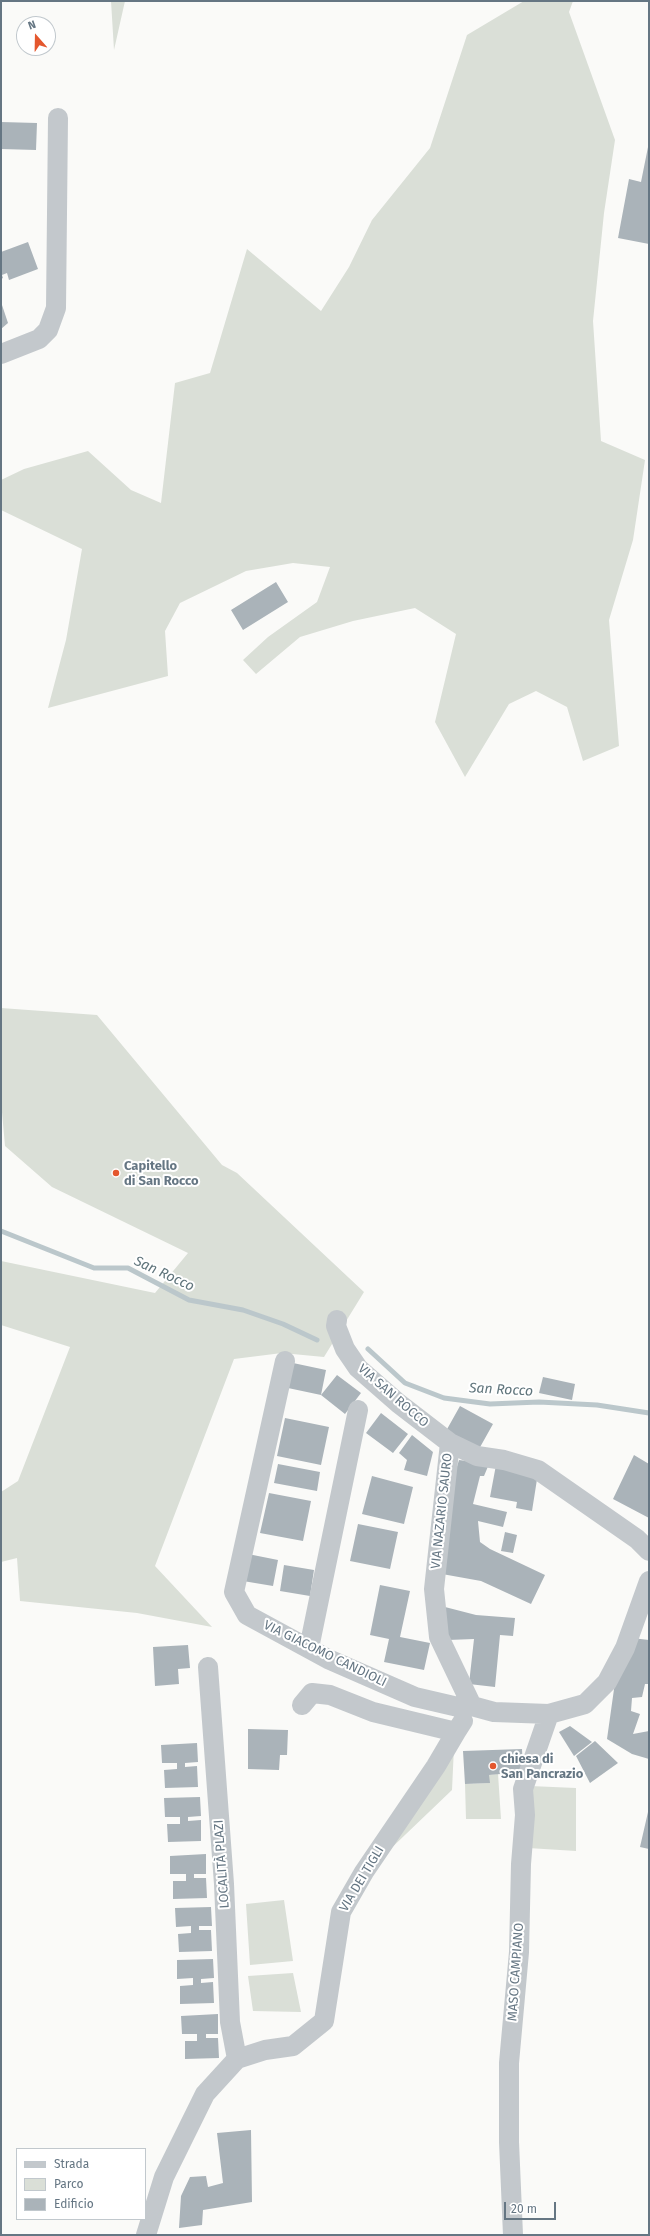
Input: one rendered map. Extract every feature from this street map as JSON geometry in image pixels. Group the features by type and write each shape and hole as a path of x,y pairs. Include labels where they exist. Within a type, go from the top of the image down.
{"street":[{"path":"1,354 39,339 48,330 56,308 58,118"},
{"name":"VIA SAN ROCCO","path":"337,1320 336,1326 345,1349 358,1368 450,1443"},
{"name":"VIA GIACOMO CANDIOLI","path":"284,1361 234,1592 247,1615 367,1677 415,1697 458,1707 472,1706"},
{"path":"309,1648 358,1410"},
{"name":"VIA NAZARIO SAURO","path":"472,1706 439,1637 434,1589 450,1443 477,1456 504,1460 538,1470 637,1539 649,1551"},
{"path":"302,1705 312,1693 330,1695 373,1712 456,1732 472,1706 494,1712 549,1714 585,1704 607,1682 625,1648 649,1581"},
{"name":"LOCALITÀ PLAZI","path":"208,1667 224,1884 230,2022 237,2059"},
{"name":"MASO CAMPIANO","path":"514,2235 509,2142 509,2062 519,1952 521,1864 525,1815 523,1790 549,1714"},
{"name":"VIA DEI TIGLI","path":"237,2059 265,2050 293,2046 324,2021 340,1912 364,1872 436,1766 456,1732"},
{"path":"146,2235 164,2177 205,2094 237,2059"}],"green space":[{"path":"111,1 125,1 114,50"},
{"path":"524,1 573,1 569,12 615,140 604,213 593,321 601,441 645,460 633,540 609,620 619,746 583,761 567,707 536,691 509,704 465,777 435,722 456,634 415,608 353,621 300,637 256,674 243,660 268,637 317,602 330,567 293,563 246,571 180,603 165,631 168,676 48,708 66,640 82,549 1,510 1,480 24,469 88,451 131,490 161,503 175,383 210,373 247,249 321,311 349,267 372,220 430,148 467,35"},
{"path":"1,1008 97,1015 222,1165 237,1173 364,1292 324,1357 282,1353 234,1359 155,1566 212,1627 137,1613 20,1601 17,1558 1,1562 1,1492 18,1481 70,1347 1,1325 1,1261 155,1293 188,1253 52,1187 5,1146 1,1101"},
{"path":"454,1747 452,1790 382,1857"},
{"path":"498,1774 501,1819 466,1819 465,1784 489,1783 489,1775"},
{"path":"530,1786 576,1788 576,1851 528,1848"},
{"path":"284,1900 293,1961 250,1965 246,1904"},
{"path":"293,1973 301,2012 253,2011 248,1976"}],"building":[{"path":"1,122 37,123 36,150 1,149"},
{"path":"649,142 649,244 618,238 629,179 641,182"},
{"path":"28,242 38,269 9,280 7,273 2,275 3,278 1,279 1,252"},
{"path":"1,302 8,323 1,329"},
{"path":"276,582 288,602 243,630 231,610"},
{"path":"293,1363 326,1370 321,1395 288,1388"},
{"path":"337,1375 361,1393 345,1414 321,1395"},
{"path":"543,1377 575,1384 572,1400 539,1393"},
{"path":"460,1406 493,1424 479,1449 446,1431"},
{"path":"381,1413 408,1434 393,1453 366,1433"},
{"path":"285,1418 329,1427 321,1465 277,1456"},
{"path":"412,1435 433,1452 427,1476 404,1470 407,1460 399,1453"},
{"path":"634,1455 649,1464 649,1518 613,1499"},
{"path":"459,1460 489,1464 484,1476 480,1476 473,1504 507,1512 503,1527 478,1521 480,1542 490,1549 545,1575 531,1604 481,1581 442,1574 444,1509"},
{"path":"278,1464 320,1472 317,1491 274,1483"},
{"path":"496,1465 538,1473 532,1511 516,1508 517,1502 490,1497"},
{"path":"372,1476 413,1487 404,1524 362,1514"},
{"path":"269,1493 311,1501 303,1541 260,1533"},
{"path":"358,1524 398,1532 390,1569 350,1561"},
{"path":"505,1532 517,1535 513,1553 501,1551"},
{"path":"248,1554 278,1560 273,1586 243,1581"},
{"path":"284,1565 314,1570 310,1596 280,1591"},
{"path":"380,1585 410,1591 400,1637 430,1643 424,1670 384,1662 389,1639 370,1635"},
{"path":"445,1607 476,1615 515,1618 513,1636 500,1635 495,1687 469,1684 474,1639 448,1640"},
{"path":"632,1638 649,1640 649,1684 645,1684 642,1697 632,1698 631,1711 640,1714 633,1734 649,1731 649,1759 632,1754 607,1739 616,1675"},
{"path":"188,1645 190,1668 178,1669 179,1684 155,1686 153,1647"},
{"path":"570,1726 592,1742 574,1756 559,1732"},
{"path":"248,1729 288,1730 287,1755 280,1755 279,1770 248,1769"},
{"path":"595,1741 618,1763 590,1783 576,1756"},
{"path":"197,1743 198,1762 185,1763 185,1767 197,1766 198,1787 165,1788 164,1770 177,1769 177,1763 162,1763 161,1745"},
{"name":"chiesa di San Pancrazio","path":"522,1749 523,1772 489,1775 490,1783 465,1784 463,1751"},
{"path":"200,1797 201,1816 188,1817 188,1821 201,1820 201,1841 168,1842 167,1824 180,1824 180,1817 165,1817 164,1798"},
{"path":"649,1812 649,1849 640,1847"},
{"path":"206,1854 206,1874 194,1874 194,1878 206,1878 207,1898 173,1899 173,1881 186,1881 186,1874 170,1874 170,1856"},
{"path":"211,1907 212,1926 199,1926 199,1930 211,1930 212,1951 179,1952 178,1934 191,1933 191,1926 176,1927 175,1908"},
{"path":"213,1959 214,1978 201,1979 201,1983 213,1982 214,2003 180,2004 180,1986 193,1985 193,1978 177,1979 177,1960"},
{"path":"218,2014 218,2034 206,2034 206,2038 218,2038 219,2058 185,2059 185,2041 197,2041 197,2034 182,2034 181,2016"},
{"path":"251,2130 252,2202 203,2210 202,2225 179,2228 181,2196 190,2177 206,2176 208,2187 223,2183 217,2133"}],"waterway":[{"name":"San Rocco","path":"1,1231 94,1268 128,1268 189,1300 243,1310 283,1324 317,1340"},
{"name":"San Rocco","path":"368,1349 405,1383 444,1398 490,1404 539,1402 597,1405 649,1413"}],"place":[{"name":"Capitello di San Rocco","path":"116,1173"},
{"name":"chiesa di San Pancrazio","path":"493,1766"}]}
